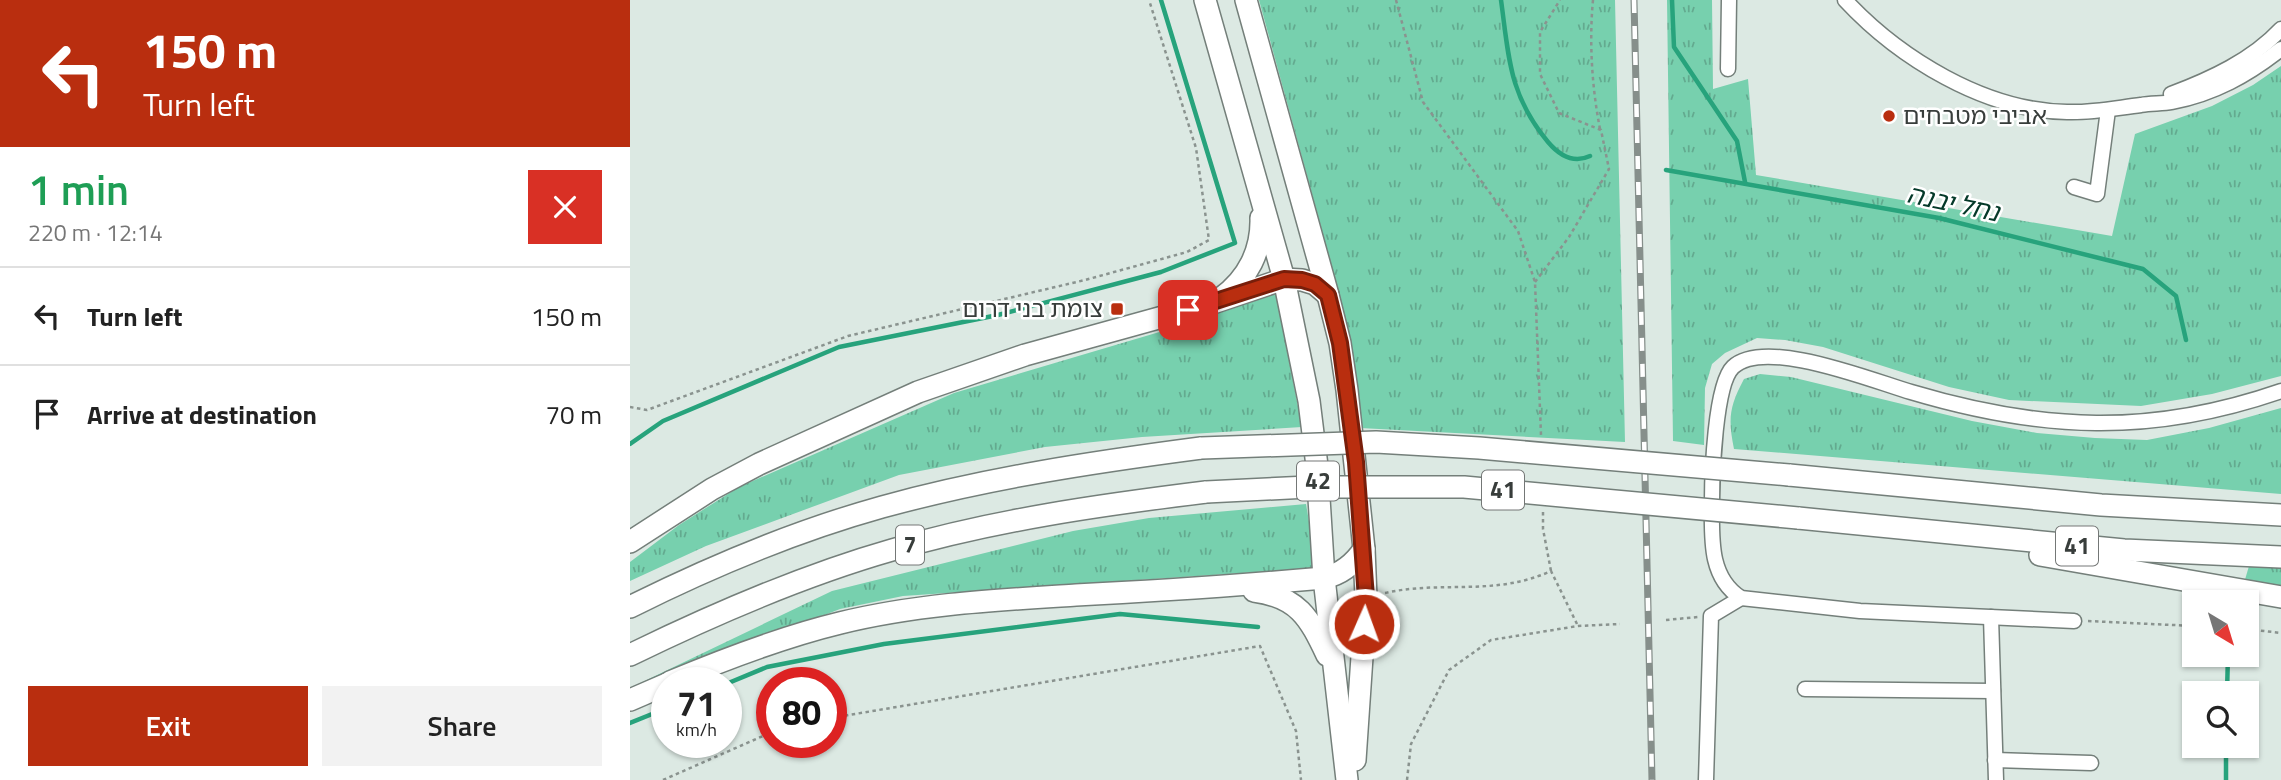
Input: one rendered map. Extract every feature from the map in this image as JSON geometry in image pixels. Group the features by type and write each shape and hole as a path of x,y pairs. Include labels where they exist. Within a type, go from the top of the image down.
{"highway":[{"name":"42","path":"1205,0 1284,279 1308,401 1317,466 1324,578 1347,780"},
{"name":"42","path":"1246,0 1328,295 1340,343 1347,390 1364,549 1366,598 1353,780"},
{"path":"1213,303 1234,288 1252,264 1258,249 1261,234 1258,188"},
{"path":"630,542 712,489 759,464 918,392 1025,355 1213,303 1284,279 1315,284 1328,295"},
{"name":"41","path":"1201,448 1305,443 1388,443 1490,449 2101,505 2281,514"},
{"name":"7","path":"630,607 709,570 779,542 880,508 1059,468 1201,448"},
{"name":"41","path":"1206,492 1308,487 1464,487 2146,552 2281,557"},
{"name":"7","path":"630,655 760,597 892,550 1066,511 1206,492"},
{"path":"1873,525 2281,597"},
{"path":"709,667 800,634 904,610 987,601 1224,587 1324,578 1345,569 1356,561 1364,549"},
{"path":"1224,587 1259,592 1294,603 1315,629 1336,677"},
{"path":"630,700 651,691"}],"street":[{"path":"1728,69 1729,0"},
{"path":"1845,0 1878,32 1918,62 1976,90 2046,110 2108,110 2176,101 2210,92 2260,65 2281,49"},
{"path":"2144,104 2227,70 2281,29"},
{"path":"2074,187 2097,194 2108,110"},
{"path":"2074,621 1860,611 1741,598 1732,592 1717,568 1713,555 1712,492 1719,402 1725,379 1733,367 1747,359 1776,356 1792,358 1947,403 2020,418 2063,423 2154,422 2197,415 2281,391"},
{"path":"1706,780 1710,616 1741,598"},
{"path":"1991,617 1996,780"},
{"path":"1805,689 1993,691"},
{"path":"1995,760 2091,763"}],"path":[{"path":"630,407 647,410 848,336 1085,280 1187,252 1209,240 1196,148 1149,0"},
{"path":"1396,0 1423,102 1518,231 1535,282 1541,435"},
{"path":"1560,0 1540,32 1540,74 1559,113 1601,130"},
{"path":"1535,282 1569,237 1609,169 1595,102 1591,18 1593,0"},
{"path":"1542,502 1543,529 1551,571 1578,626"},
{"path":"1366,598 1408,588 1478,588 1513,584 1551,571"},
{"path":"1666,620 1710,616"},
{"path":"2074,621 2182,626"},
{"path":"1407,780 1411,744 1448,670 1492,640 1578,626 1620,624"},
{"path":"2259,630 2281,633"},
{"path":"847,715 1260,646 1296,731 1301,780"},
{"path":"663,780 756,739"}],"green space":[{"path":"1259,0 1615,0 1625,442 1360,428 1339,293"},
{"path":"1667,0 1712,0 1713,89 1748,79 1756,175 2112,236 2135,134 2212,106 2253,85 2281,66 2281,376 2212,394 2141,406 2009,400 1949,387 1823,347 1757,338 1725,353 1712,364 1705,388 1704,445 1673,441"},
{"path":"1276,294 1302,427 1142,437 1045,447 899,475 706,546 630,581 630,562 679,525 739,487 954,393 1183,325"},
{"path":"1760,374 1791,377 1972,421 2037,433 2095,438 2147,440 2209,428 2281,408 2281,494 1734,449 1731,421 1735,398 1744,379"},
{"path":"1306,504 1317,568 903,596 840,609 691,667 674,667 832,591 1073,531 1149,518"},
{"path":"2249,566 2281,567 2281,591 2244,583"},
{"path":"651,678 651,683 630,691 630,688"}],"waterway":[{"path":"630,444 663,421 839,347 998,315 1161,272 1235,243 1161,0"},
{"name":"נחל יבנה","path":"1501,0 1509,58 1525,108 1535,125 1557,151 1572,159 1590,156"},
{"path":"1672,0 1674,47 1737,141 1745,182"},
{"name":"נחל יבנה","path":"1666,170 1939,218 2143,269 2176,296 2186,340"},
{"path":"742,677 767,667 884,644 1120,614 1258,627"},
{"name":"נחל יבנה","path":"2227,681 2228,667"},
{"path":"630,723 651,714"},
{"name":"נחל יבנה","path":"2226,758 2226,780"}],"railway":[{"path":"1634,0 1652,780"}],"place":[{"name":"אביבי מטבחים","path":"1889,116"},
{"name":"צומת בני דרום","path":"1117,309"}],"route":[{"path":"1188,310 1284,279 1315,284 1328,295 1340,343 1356,462 1364,549 1364,624"}]}
